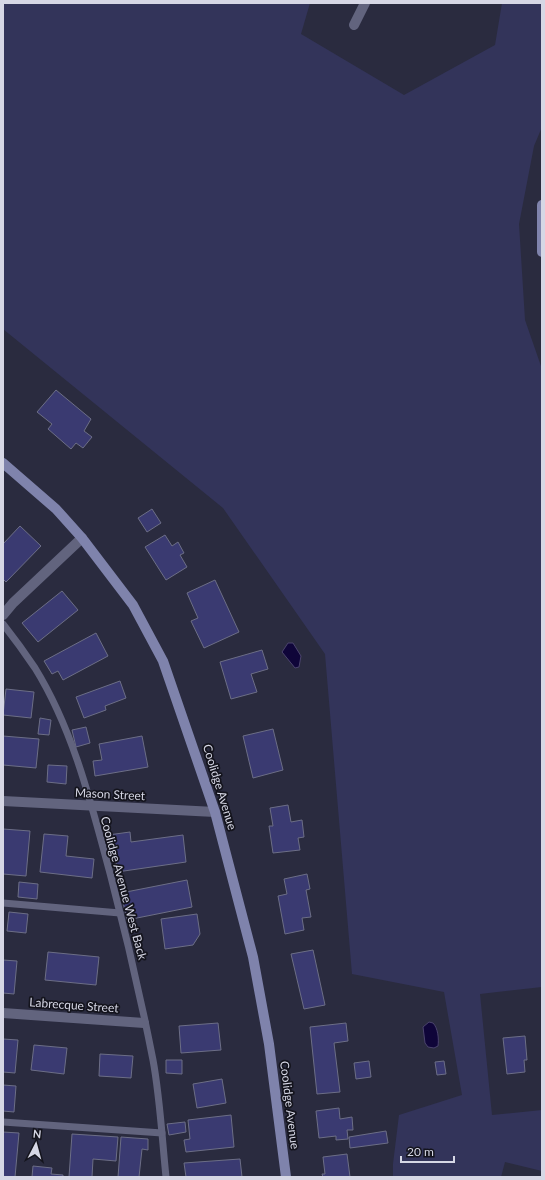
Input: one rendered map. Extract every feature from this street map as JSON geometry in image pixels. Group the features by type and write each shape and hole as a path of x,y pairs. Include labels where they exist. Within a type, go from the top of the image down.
{"street":[{"path":"354,25 365,3"},
{"path":"542,205 542,252"},
{"name":"Coolidge Avenue","path":"3,463 56,509 82,538 134,605 163,661 215,812 253,957 269,1044 286,1177"},
{"path":"3,615 13,603 82,538"},
{"name":"Mason Street","path":"3,801 92,807 215,812"},
{"name":"Labrecque Street","path":"3,1013 144,1023"}],"lane":[{"name":"Coolidge Avenue West Back","path":"3,624 35,668 53,703 68,739 92,807 128,940 144,1023 153,1060 166,1177"},
{"path":"3,902 120,913"},
{"path":"3,1122 162,1133"}],"shaded area":[{"path":"3,3 310,3 301,34 404,95 495,45 502,3 542,3 542,127 534,146 519,224 525,320 542,369 542,987 480,994 492,1115 542,1110 542,1171 505,1162 501,1177 393,1177 393,1164 399,1115 462,1095 444,992 352,974 325,654 223,508 3,329"},
{"path":"288,643 293,643 301,656 299,667 295,668 282,652"},
{"path":"429,1022 435,1025 438,1034 438,1046 434,1048 428,1047 425,1043 423,1027"}],"building":[{"path":"56,390 91,419 84,431 92,437 83,448 76,443 71,449 48,429 52,424 37,412"},
{"path":"152,509 161,523 147,532 138,518"},
{"path":"20,526 41,546 6,582 3,579 3,544"},
{"path":"165,535 172,546 178,542 184,553 180,555 187,567 166,580 145,547"},
{"path":"215,580 239,632 204,648 191,621 198,618 187,593"},
{"path":"62,591 78,610 38,642 22,623"},
{"path":"96,633 108,656 63,680 58,671 52,674 44,661"},
{"path":"262,650 268,669 251,674 257,692 231,699 220,662"},
{"path":"120,681 126,698 105,706 106,710 84,718 76,697"},
{"path":"6,689 34,692 31,718 3,715"},
{"path":"40,718 51,720 49,735 38,734"},
{"path":"86,727 90,743 76,747 72,730"},
{"path":"273,729 283,770 253,778 243,736"},
{"path":"3,736 39,739 36,768 3,765"},
{"path":"142,736 148,767 95,776 93,761 102,760 99,744"},
{"path":"48,765 67,766 66,784 47,782"},
{"path":"288,805 291,822 302,820 304,837 298,838 300,850 273,853 269,826 273,826 270,808"},
{"path":"3,829 30,831 26,876 3,874"},
{"path":"130,832 131,842 183,835 186,862 117,872 115,851 111,851 108,835"},
{"path":"44,834 68,836 66,856 94,859 92,878 40,872"},
{"path":"307,874 310,889 306,890 311,917 302,918 304,930 285,934 278,896 287,894 284,879"},
{"path":"187,880 192,907 127,920 121,893"},
{"path":"19,882 38,884 37,899 18,897"},
{"path":"9,912 28,914 26,933 7,931"},
{"path":"197,914 200,934 193,945 165,949 161,919"},
{"path":"313,950 325,1005 304,1009 291,954"},
{"path":"48,952 99,957 96,985 45,980"},
{"path":"3,960 17,961 14,994 3,993"},
{"path":"218,1023 221,1050 181,1053 179,1026"},
{"path":"346,1023 348,1041 334,1043 340,1092 317,1094 310,1027"},
{"path":"525,1036 527,1060 524,1060 525,1072 507,1074 503,1038"},
{"path":"3,1039 18,1040 15,1073 3,1072"},
{"path":"34,1045 67,1048 64,1074 31,1070"},
{"path":"100,1054 133,1056 131,1078 99,1076"},
{"path":"166,1060 182,1060 182,1074 166,1073"},
{"path":"369,1061 371,1077 356,1079 354,1063"},
{"path":"444,1061 446,1074 437,1075 435,1062"},
{"path":"222,1079 226,1103 197,1108 193,1084"},
{"path":"3,1085 16,1086 14,1112 3,1111"},
{"path":"339,1108 340,1119 352,1117 353,1130 347,1130 348,1139 336,1140 336,1136 319,1138 316,1111"},
{"path":"231,1115 234,1147 186,1152 184,1140 190,1139 188,1120"},
{"path":"185,1122 186,1132 169,1135 167,1124"},
{"path":"386,1131 388,1143 350,1148 349,1137"},
{"path":"3,1132 19,1133 15,1177 3,1177"},
{"path":"72,1134 118,1137 116,1161 93,1159 92,1177 69,1177"},
{"path":"121,1137 148,1139 148,1150 142,1149 139,1177 118,1177"},
{"path":"347,1154 350,1177 323,1177 322,1174 325,1174 323,1157"},
{"path":"240,1159 242,1177 186,1177 184,1163"},
{"path":"33,1166 52,1168 51,1174 63,1175 63,1177 32,1177"}]}
